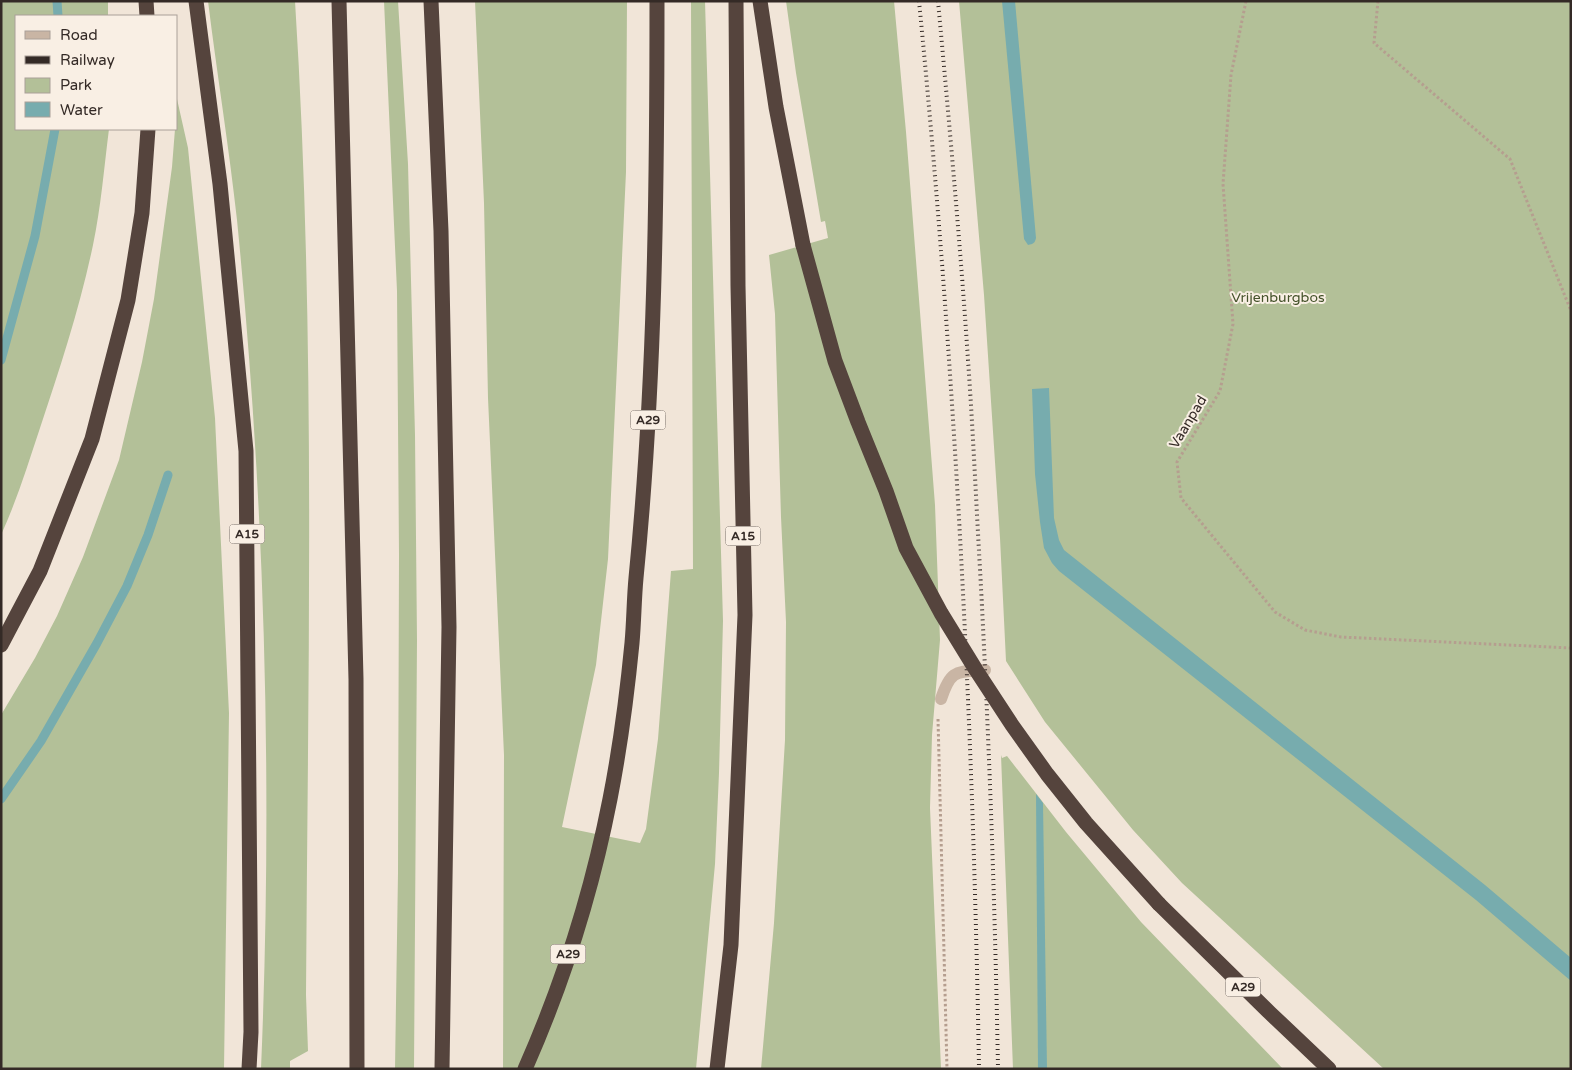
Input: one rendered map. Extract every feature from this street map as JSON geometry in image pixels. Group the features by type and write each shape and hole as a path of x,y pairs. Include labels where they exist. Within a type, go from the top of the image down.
{"highway":[{"path":"146,1 147,15"},
{"name":"A15","path":"196,1 220,184 246,451 251,1032 249,1069"},
{"path":"339,1 356,679 357,1069"},
{"path":"431,1 441,231 449,627 442,1069"},
{"name":"A29","path":"525,1069 564,966 588,890 602,835 617,754 632,644 644,481 655,278 658,1"},
{"name":"A15","path":"717,1069 731,946 745,615 736,1"},
{"name":"A29","path":"760,1 776,107 803,245 835,360 906,548 976,670 1047,774 1086,823 1159,904 1329,1069"},
{"path":"1,646 40,571 92,439 128,300 142,213 148,130"}],"lane":[{"path":"941,699 947,682 954,674 985,670"}],"path":[{"name":"Vaanpad","path":"1246,1 1231,75 1223,184 1233,324 1220,391 1177,462 1181,498 1275,612 1305,630 1341,637 1571,648"},
{"path":"1378,1 1374,43 1510,159 1571,310"},
{"path":"941,699 938,733 947,1069"}],"green space":[{"path":"1,1 108,1 108,15 15,15 15,130 109,130 93,245 76,314 31,455 1,535"},
{"path":"208,1 295,1 302,125 308,374 309,622 306,995 308,1051 290,1061 290,1069 261,1069 265,963 266,750 260,538 247,326 237,220"},
{"path":"384,1 398,1 408,164 415,435 417,640 414,1069 395,1069 399,555 397,291"},
{"path":"475,1 627,1 626,172 608,559 596,665 562,827 640,843 646,829 658,739 671,571 693,569 691,1 705,1 723,621 715,864 696,1069 503,1069 504,755 488,398 484,203"},
{"path":"786,1 894,1 935,505 940,640 932,735 930,808 941,1069 761,1069 774,923 785,740 786,622 775,314 769,255 828,238 825,221 821,222"},
{"name":"Vrijenburgbos","path":"959,1 1571,1 1571,1069 1384,1069 1182,883 1133,830 1045,722 1006,661 984,295"},
{"path":"178,103 188,148 215,418 229,713 224,1069 1,1069 1,715 35,658 57,616 83,557 119,460 142,362 154,299 172,167 175,130 178,130"},
{"path":"1001,755 1002,758 1007,756 1066,832 1141,922 1283,1069 1013,1069"}],"water":[{"path":"1002,1 1015,1 1036,238 1034,243 1028,245 1024,239"},
{"path":"1049,388 1054,518 1059,540 1064,550 1485,885 1571,958 1571,981 1476,900 1059,571 1044,548 1035,474 1032,389"},
{"path":"1036,794 1043,803 1047,1069 1038,1069"}],"waterway":[{"path":"57,1 58,15"},
{"path":"1,360 35,236 55,130"},
{"path":"1,799 41,741 127,586 148,535 168,475"}],"railway":[{"path":"919,1 942,267 960,534 972,801 979,1069"},
{"path":"938,1 973,439 989,757 998,1069"}]}
